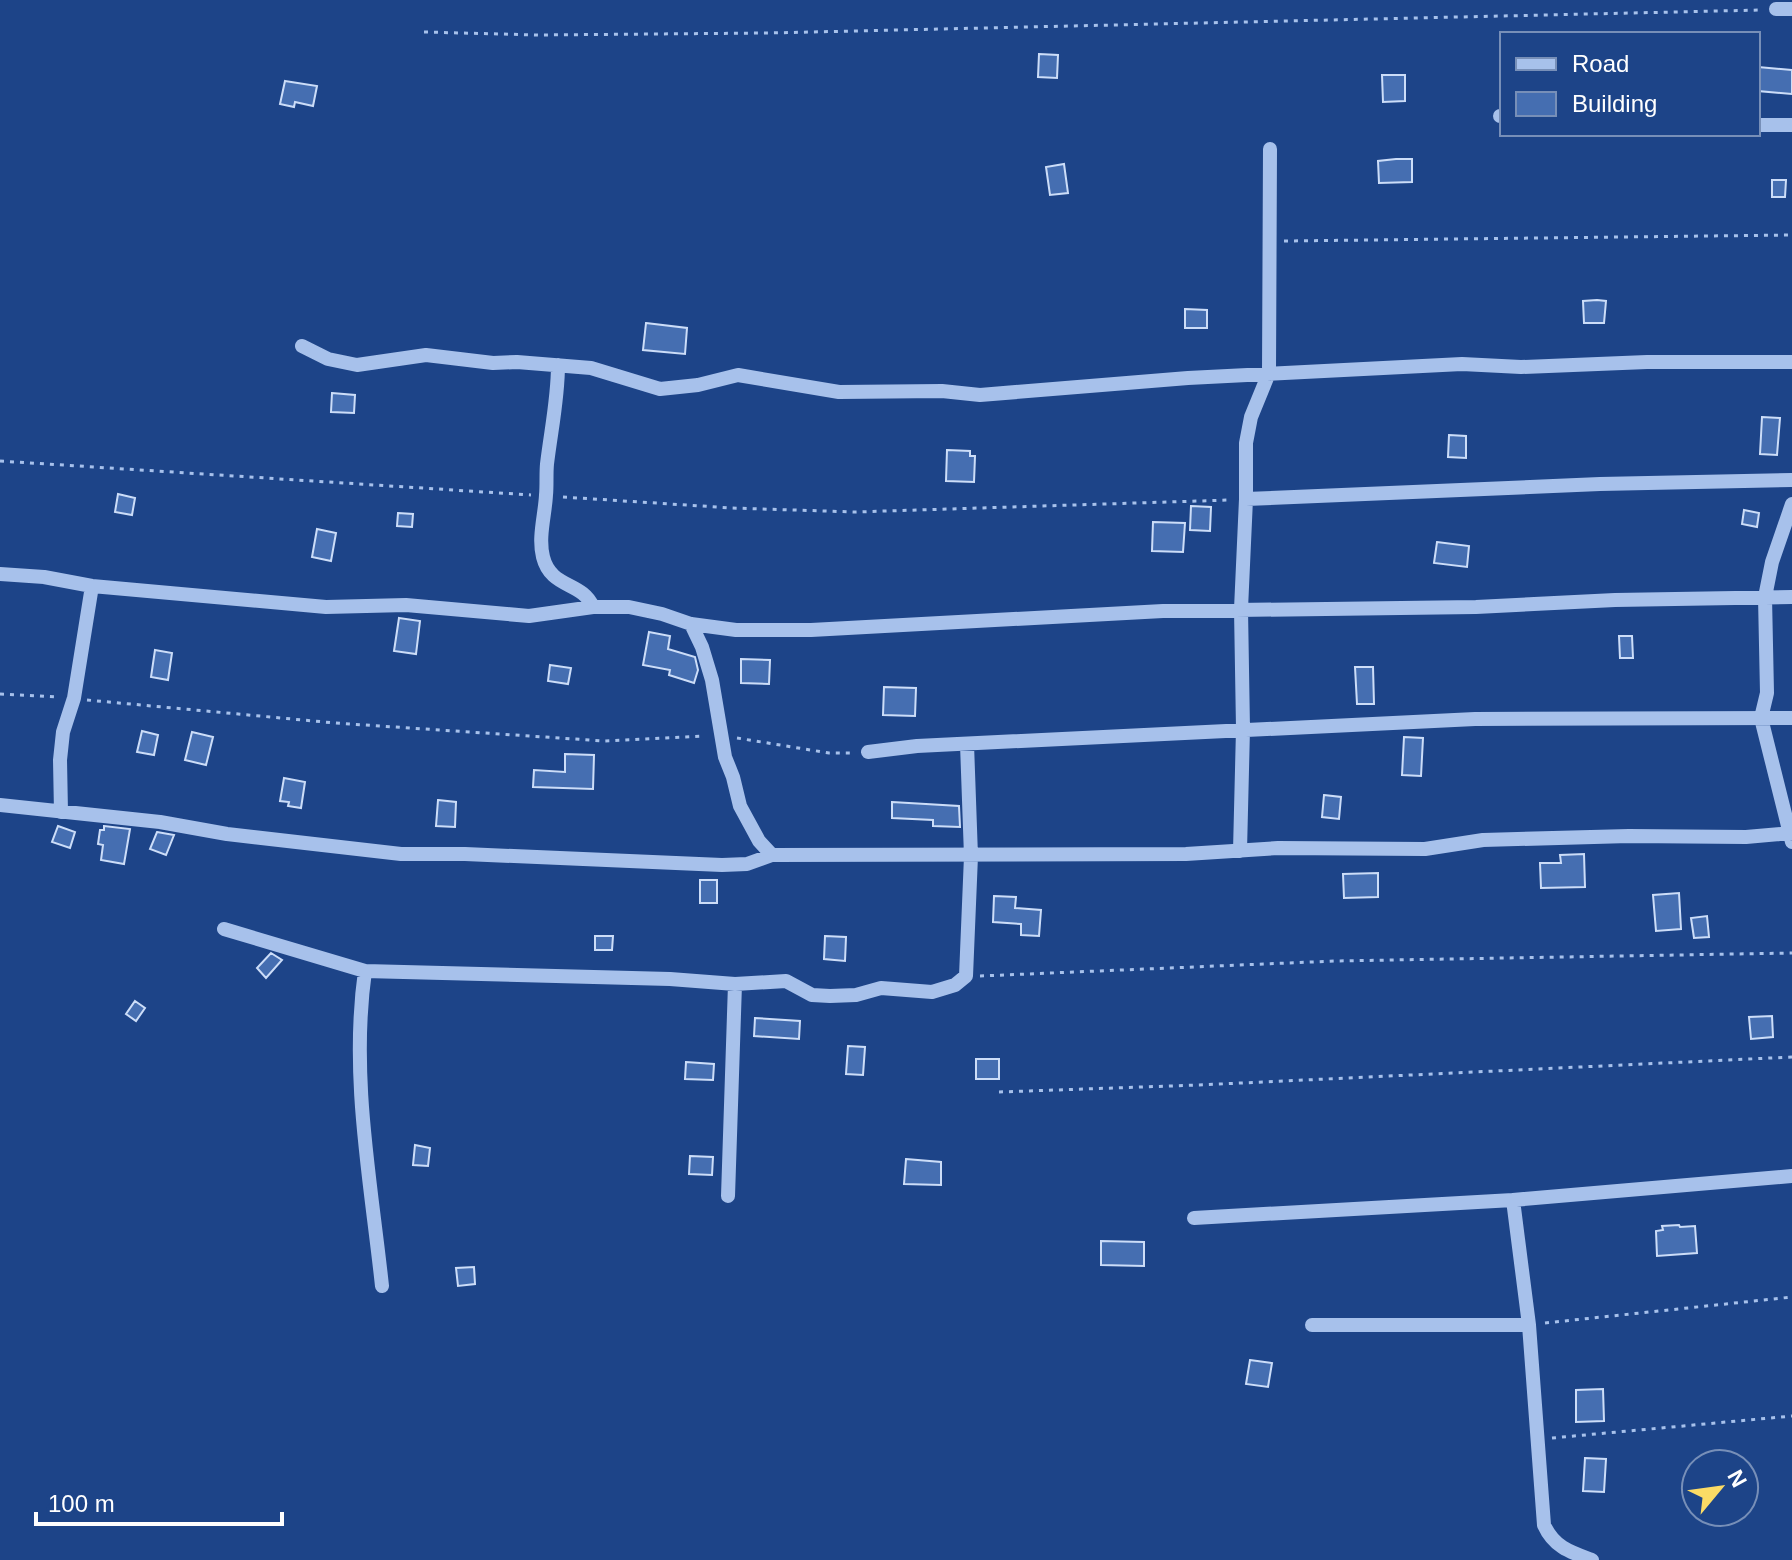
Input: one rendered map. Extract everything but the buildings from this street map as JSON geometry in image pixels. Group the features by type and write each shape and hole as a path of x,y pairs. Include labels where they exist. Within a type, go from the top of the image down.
{"street":[{"path":"1776,9 1792,9"},
{"path":"1760,125 1792,125"},
{"path":"1240,851 1243,729 1241,609 1246,443 1251,417 1269,373 1270,149"},
{"path":"302,346 328,359 357,365 426,355 493,363 591,368 660,389 698,385 738,375 839,392 942,391 980,395 1269,373 1462,364 1521,367 1647,362 1792,362"},
{"path":"558,365 558,397 541,537 543,558 552,576 572,589 580,589 593,607"},
{"path":"1246,499 1600,484 1792,480"},
{"path":"1792,504 1772,562 1765,597 1767,693 1761,718 1792,842"},
{"path":"0,574 44,577 92,586 326,607 406,605 529,616 593,607 629,607 691,624 736,630 811,630 1241,609 1476,607 1615,600 1792,597"},
{"path":"61,812 63,732 74,698 92,586"},
{"path":"691,624 712,680 725,757 740,806 759,841 772,855"},
{"path":"868,752 967,744 1475,719 1792,718"},
{"path":"224,929 365,971 670,979 735,984 786,981 812,995 843,995 881,988 932,992 955,985 966,976 971,856 967,744"},
{"path":"0,805 160,822 227,834 401,854 722,865 747,864 772,855 971,856 1186,854 1278,848 1425,849 1483,840 1746,837 1792,833"},
{"path":"365,971 359,1015 359,1076 382,1286"},
{"path":"728,1196 735,984"},
{"path":"1194,1218 1513,1200 1792,1176"},
{"path":"1513,1200 1529,1325 1544,1525 1558,1547 1592,1560"},
{"path":"1312,1325 1529,1325"}],"path":[{"path":"424,32 538,35 783,33 1776,9"},
{"path":"1269,241 1792,235"},
{"path":"0,461 546,496 855,512 1246,499"},
{"path":"0,694 335,723 604,741 722,736 829,753 868,752"},
{"path":"966,976 1335,961 1792,953"},
{"path":"999,1092 1214,1085 1792,1057"},
{"path":"1529,1325 1792,1297"},
{"path":"1537,1440 1792,1416"}]}
